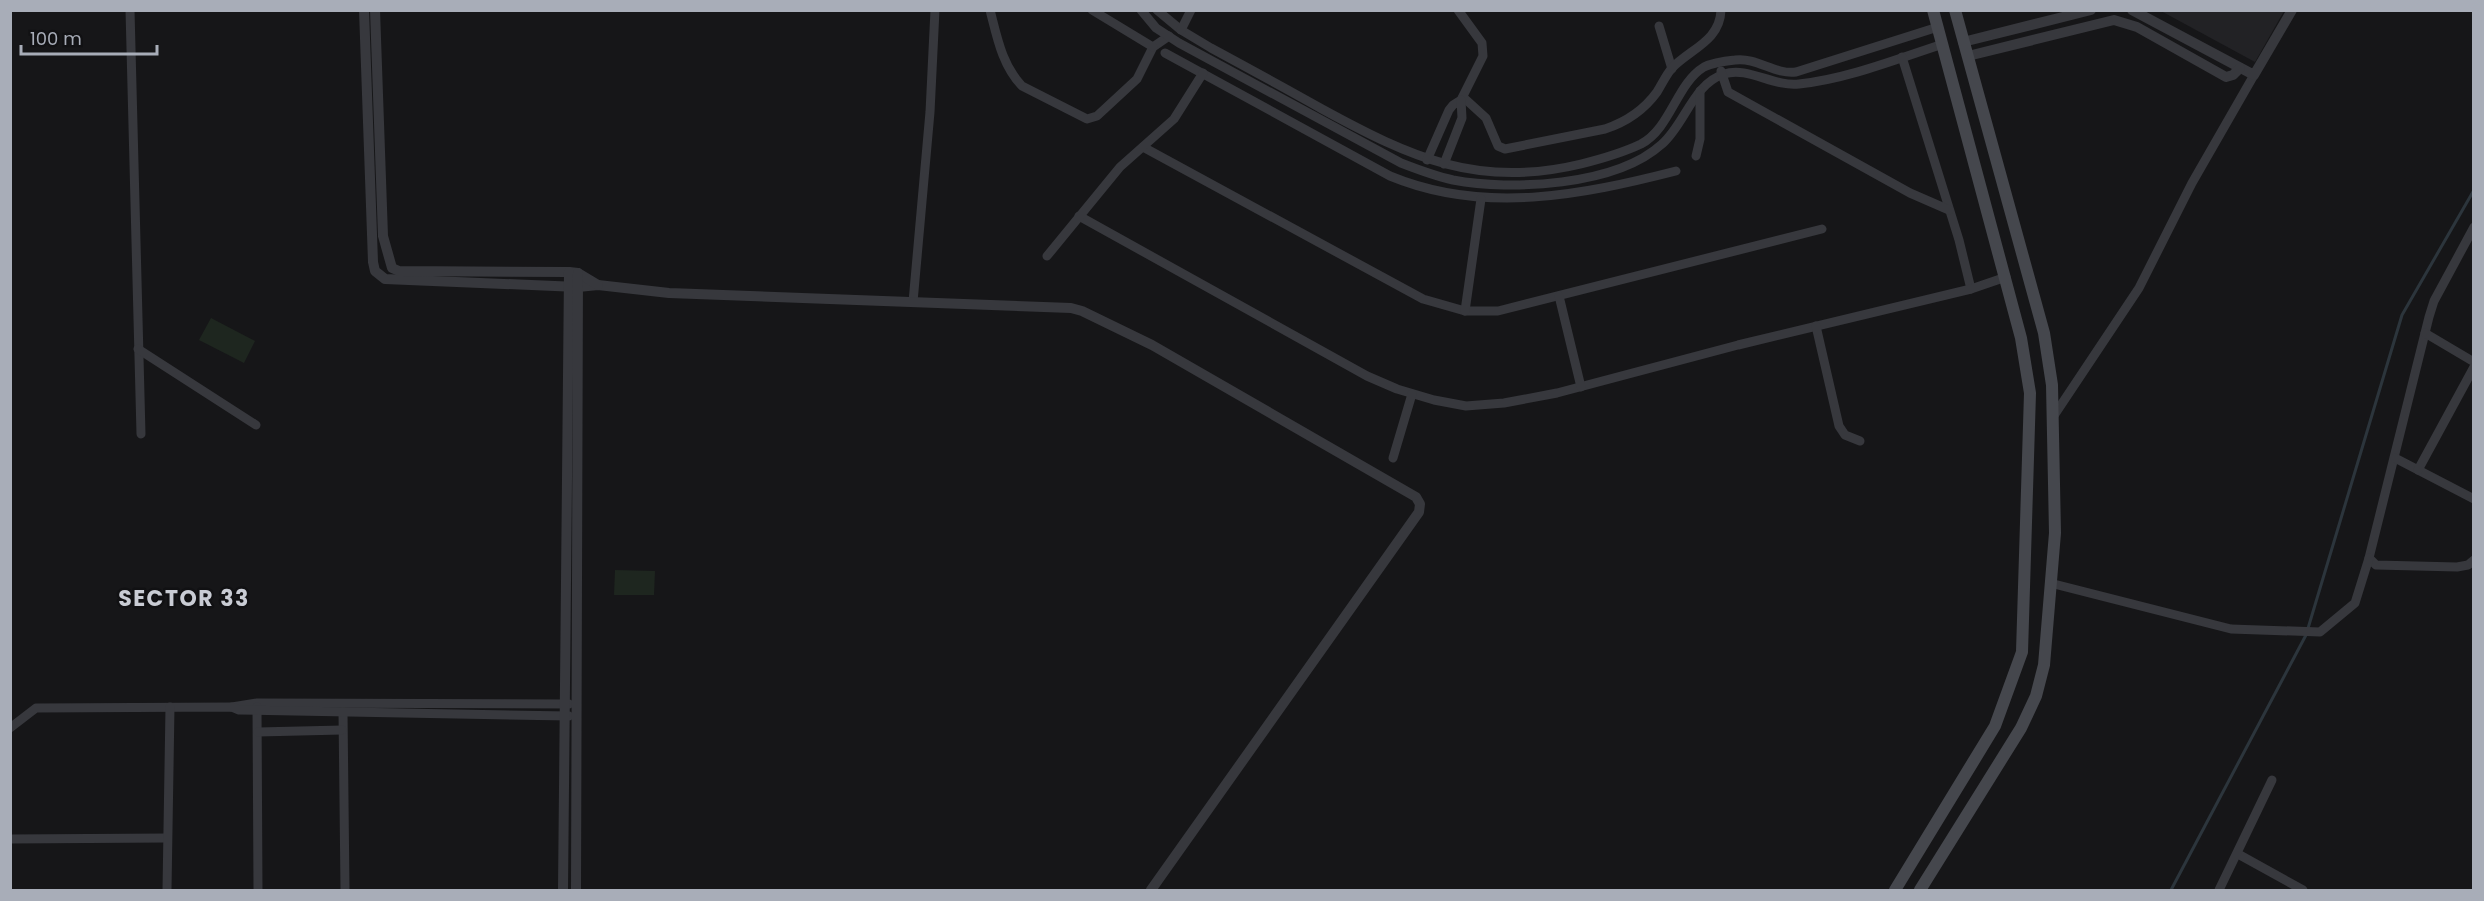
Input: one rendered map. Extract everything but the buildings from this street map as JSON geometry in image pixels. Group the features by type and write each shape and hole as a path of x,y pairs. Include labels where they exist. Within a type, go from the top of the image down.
{"main road":[{"path":"1895,891 1995,726 2022,652 2030,393 2022,338 1933,10"},
{"path":"1920,891 2021,728 2036,696 2044,665 2055,532 2052,385 2043,333 1955,10"},
{"path":"2022,338 2043,333"}],"street":[{"path":"130,10 141,434"},
{"path":"364,10 375,271 385,279 573,287 598,285 669,293 1063,308 1082,311 1152,345 1419,501 1419,512 1151,891"},
{"path":"375,10 383,236 392,268 399,271 573,273 598,285"},
{"path":"913,302 930,112 935,10"},
{"path":"990,10 999,45 1013,77 1022,86 1087,119 1097,116 1137,79 1153,46 1168,36"},
{"path":"1092,10 1153,46"},
{"path":"1141,10 1156,28 1168,36 1401,163 1430,174 1483,184 1544,183 1574,179 1634,162 1650,154 1672,135 1700,91 1721,75 1740,72 1780,84 1799,84 1887,62 1943,44"},
{"path":"1157,10 1181,30 1215,50 1374,137 1435,162 1485,171 1537,172 1621,152 1644,143 1665,120 1696,74 1708,66 1742,59 1784,72 1796,72 1882,47 1938,27"},
{"path":"1181,30 1191,10"},
{"path":"1430,174 1449,110 1462,98 1481,64 1484,48 1458,10"},
{"path":"1462,98 1486,118 1498,146 1513,149 1621,124 1646,105 1672,69 1713,36 1721,10"},
{"path":"1963,42 2091,10"},
{"path":"2132,10 2254,75"},
{"path":"2053,417 2139,288 2192,183 2292,10"},
{"path":"1968,56 2113,15 2226,77 2233,75 2240,68"},
{"path":"1659,26 1672,69"},
{"path":"2182,52 2188,40"},
{"path":"1882,47 1887,62"},
{"path":"1047,256 1120,167 1174,119 1215,50"},
{"path":"1165,53 1390,176 1420,188 1481,199 1574,195 1676,171"},
{"path":"1902,57 1971,289"},
{"path":"1719,63 1728,92 1910,193 1949,210"},
{"path":"1696,156 1700,139 1700,91"},
{"path":"1435,162 1462,117 1462,98"},
{"path":"1143,147 1423,299 1465,312 1498,310 1559,296 1822,229"},
{"path":"1465,312 1485,171"},
{"path":"1079,216 1367,376 1412,394 1466,406 1485,405 1581,387 1816,326 1971,289 2006,277"},
{"path":"2050,583 2231,629 2320,632 2355,603 2369,558 2434,301 2474,227"},
{"path":"573,273 578,710 576,891"},
{"path":"563,891 573,287"},
{"path":"1559,296 1581,387"},
{"path":"1816,326 1839,426 1845,435 1860,441"},
{"path":"2425,333 2474,362"},
{"path":"138,349 256,425"},
{"path":"2418,470 2474,368"},
{"path":"1393,458 1412,394"},
{"path":"2395,458 2474,499"},
{"path":"2369,558 2376,565 2457,567 2468,565 2474,560"},
{"path":"10,728 36,708 232,707 239,704 343,712 565,716 578,710"},
{"path":"257,707 565,704 578,710"},
{"path":"167,891 170,707"},
{"path":"257,707 258,891"},
{"path":"343,712 345,891"},
{"path":"258,732 342,730"},
{"path":"2219,891 2272,780"},
{"path":"10,839 167,838"},
{"path":"2238,854 2303,891"}],"shaded area":[{"path":"2161,11 2284,11 2255,62"},
{"path":"211,318 255,341 244,363 199,340"},
{"path":"615,570 655,571 654,595 614,595"}],"waterway":[{"path":"2171,890 2306,635 2402,315 2474,190"}],"district":[{"name":"SECTOR 33","path":"184,598"}]}
